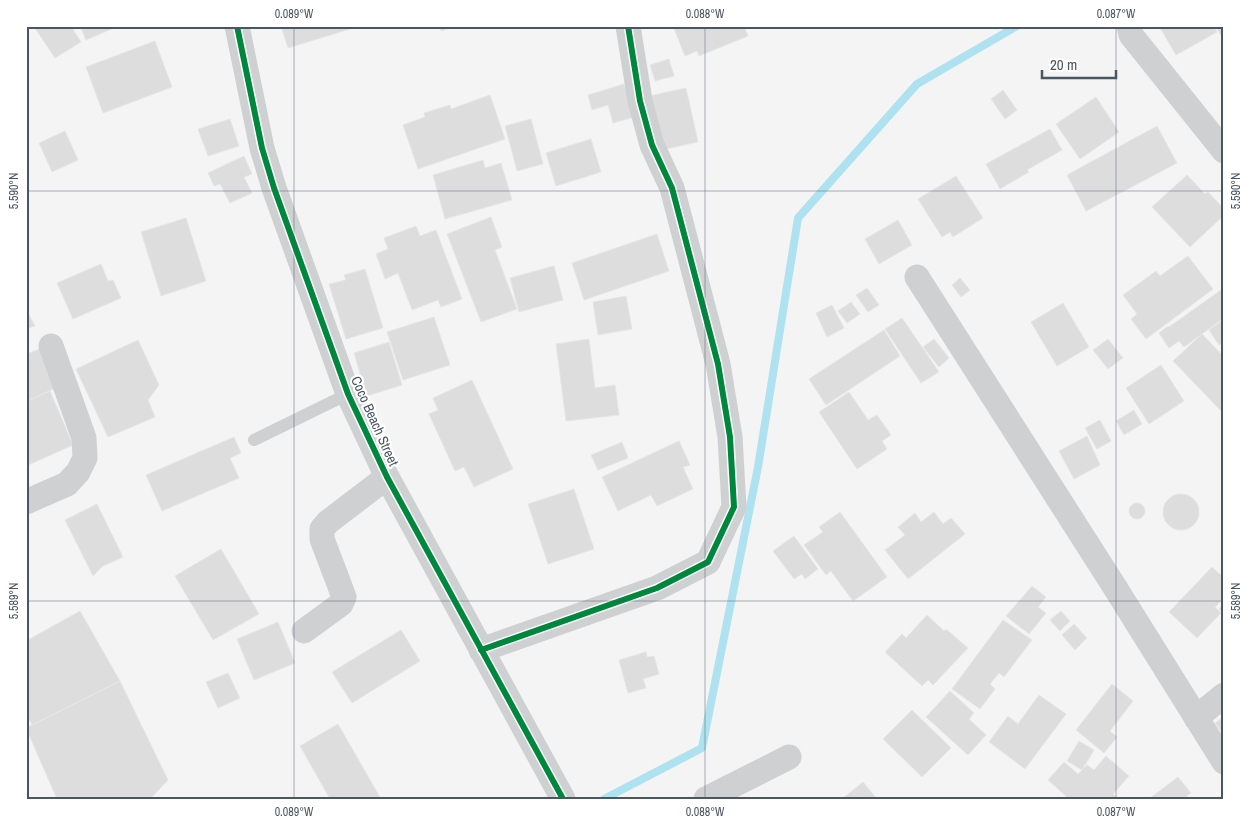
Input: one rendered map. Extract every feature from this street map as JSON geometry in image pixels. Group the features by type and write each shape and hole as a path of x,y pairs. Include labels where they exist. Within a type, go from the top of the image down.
{"street":[{"name":"Coco Beach Street","path":"237,26 262,148 274,188 348,394 387,477 563,798"},
{"path":"481,650 657,588 708,562 734,507 730,437 718,364 672,188 652,145 640,101 628,26"},
{"path":"1129,26 1131,35 1224,151"},
{"path":"917,278 1224,762"},
{"path":"26,502 67,484 78,472 85,458 84,438 51,346"},
{"path":"304,631 341,604 344,597 322,539 322,529 328,522 387,477"},
{"path":"1196,718 1224,695"},
{"path":"706,799 790,757"}],"lane":[{"path":"254,440 348,394"}],"building":[{"path":"37,26 71,26 81,42 55,58 35,28"},
{"path":"80,26 113,26 114,28 86,40"},
{"path":"281,26 360,26 288,48"},
{"path":"440,26 456,26 441,31"},
{"path":"673,26 744,26 748,36 699,56 697,51 685,56"},
{"path":"1159,26 1213,26 1217,32 1176,55"},
{"path":"1215,26 1224,26 1224,40"},
{"path":"155,41 172,87 103,113 86,67"},
{"path":"669,59 674,76 655,81 650,65"},
{"path":"624,84 634,117 613,123 608,105 592,110 588,95"},
{"path":"686,88 698,142 661,150 649,96"},
{"path":"1003,90 1017,110 1005,119 991,99"},
{"path":"490,95 505,139 418,169 403,125 425,117 424,113 450,105 451,109"},
{"path":"1096,97 1119,132 1080,159 1056,124"},
{"path":"230,119 239,146 208,156 198,129"},
{"path":"531,119 543,164 517,171 505,126"},
{"path":"1157,126 1177,163 1086,211 1067,175"},
{"path":"1050,129 1062,150 1027,170 1029,172 1000,189 986,164"},
{"path":"65,131 78,160 52,172 39,143"},
{"path":"591,139 601,172 556,186 546,153"},
{"path":"244,156 252,174 244,177 252,193 230,203 220,184 214,186 208,173"},
{"path":"483,160 485,168 501,163 512,200 445,219 433,175"},
{"path":"1187,175 1205,194 1208,192 1224,209 1224,215 1190,247 1152,207"},
{"path":"956,176 983,218 953,237 950,232 942,237 918,199"},
{"path":"491,217 502,247 495,250 517,309 481,322 447,234"},
{"path":"186,218 206,281 161,296 141,232"},
{"path":"898,220 912,245 879,264 865,239"},
{"path":"416,226 420,236 436,230 462,299 441,307 438,300 412,310 398,273 385,279 376,254 388,249 384,238"},
{"path":"657,234 669,271 584,300 572,263"},
{"path":"1188,256 1213,289 1146,339 1131,319 1137,314 1123,295 1156,271 1160,276"},
{"path":"101,264 108,281 113,280 121,298 73,319 57,283"},
{"path":"554,266 563,300 519,312 510,278"},
{"path":"365,269 383,328 346,339 329,284 346,280 344,275"},
{"path":"960,278 970,290 961,297 952,285"},
{"path":"867,288 879,305 868,312 856,295"},
{"path":"1221,290 1224,293 1224,318 1184,347 1179,341 1169,348 1159,333"},
{"path":"626,296 632,329 598,335 593,302"},
{"path":"851,302 860,314 847,323 838,311"},
{"path":"1063,303 1089,347 1057,366 1031,322"},
{"path":"832,305 844,328 827,337 816,313"},
{"path":"26,309 35,326 26,329"},
{"path":"434,317 450,365 403,380 387,332"},
{"path":"902,318 939,372 921,383 885,329"},
{"path":"1224,319 1224,342 1219,345 1209,330"},
{"path":"884,330 900,356 826,405 809,379"},
{"path":"1202,334 1224,357 1224,414 1173,361"},
{"path":"589,339 595,388 615,385 619,415 566,421 556,344"},
{"path":"934,339 949,358 939,367 923,347"},
{"path":"1108,339 1123,358 1108,369 1093,350"},
{"path":"138,340 159,385 148,400 155,417 108,437 76,369"},
{"path":"389,342 402,385 367,396 354,353"},
{"path":"40,349 57,387 26,402 26,354"},
{"path":"1161,365 1184,401 1149,424 1126,388"},
{"path":"472,380 513,469 474,487 464,467 455,471 429,414 438,410 433,398"},
{"path":"50,391 73,445 26,466 26,402"},
{"path":"849,392 868,420 877,415 891,435 882,441 887,449 857,469 819,412"},
{"path":"1134,410 1142,424 1124,435 1116,421"},
{"path":"1100,420 1111,441 1097,449 1085,428"},
{"path":"1087,436 1100,465 1074,479 1059,451"},
{"path":"234,437 241,453 230,458 239,478 162,511 146,475"},
{"path":"679,441 690,465 683,467 693,489 657,506 651,495 618,511 602,477"},
{"path":"622,442 628,458 598,470 591,455"},
{"path":"574,489 594,549 548,564 528,504"},
{"path":"1181,494 1194,499 1199,512 1194,525 1181,530 1168,525 1163,512 1168,499"},
{"path":"1137,503 1145,511 1137,519 1129,511"},
{"path":"97,504 123,557 103,566 93,576 65,520"},
{"path":"840,512 887,577 853,601 831,571 826,575 804,545 823,532 819,527"},
{"path":"934,512 943,524 951,518 965,534 908,579 885,550 905,535 898,527 915,513 921,522"},
{"path":"794,536 818,569 805,579 802,574 794,579 773,551"},
{"path":"221,549 259,614 213,640 175,576"},
{"path":"1212,567 1224,578 1224,598 1215,607 1221,613 1197,638 1169,612"},
{"path":"1032,586 1046,597 1038,607 1046,613 1029,634 1006,616"},
{"path":"1224,604 1224,614 1219,609"},
{"path":"80,611 120,681 32,725 26,713 26,641"},
{"path":"1061,611 1070,621 1060,631 1050,620"},
{"path":"927,615 944,631 946,629 968,648 933,685 928,680 922,686 885,652 902,634 906,638"},
{"path":"1003,620 1032,640 1004,677 999,673 990,684 995,689 980,709 952,689"},
{"path":"278,622 295,663 254,680 237,639"},
{"path":"1074,624 1087,638 1075,650 1062,635"},
{"path":"401,630 420,661 352,703 332,672"},
{"path":"646,652 647,657 654,656 659,674 643,679 646,688 628,693 619,660"},
{"path":"228,673 240,698 218,708 206,682"},
{"path":"120,681 168,780 152,797 142,799 57,799 26,728"},
{"path":"1112,684 1133,701 1110,731 1117,737 1104,753 1076,730"},
{"path":"950,691 974,713 969,719 986,735 968,755 926,717"},
{"path":"1039,695 1066,714 1025,769 989,742 1008,716 1018,724"},
{"path":"912,710 951,748 922,777 883,739"},
{"path":"1224,717 1224,736 1215,723"},
{"path":"338,724 381,799 330,799 300,746"},
{"path":"1079,741 1094,750 1082,770 1067,761"},
{"path":"1106,756 1129,776 1113,794 1118,799 1067,799 1048,780 1064,762 1078,774 1087,765 1094,770"},
{"path":"1178,777 1191,793 1183,799 1149,799"},
{"path":"863,782 877,799 842,799"}],"waterway":[{"path":"604,799 702,748 758,467 798,218 917,84 1017,26"}],"cycle path":[{"path":"237,26 262,148 274,188 348,394 387,477 563,799"},
{"path":"481,650 657,588 708,562 734,507 730,437 718,364 672,188 652,145 640,101 628,26"}]}
